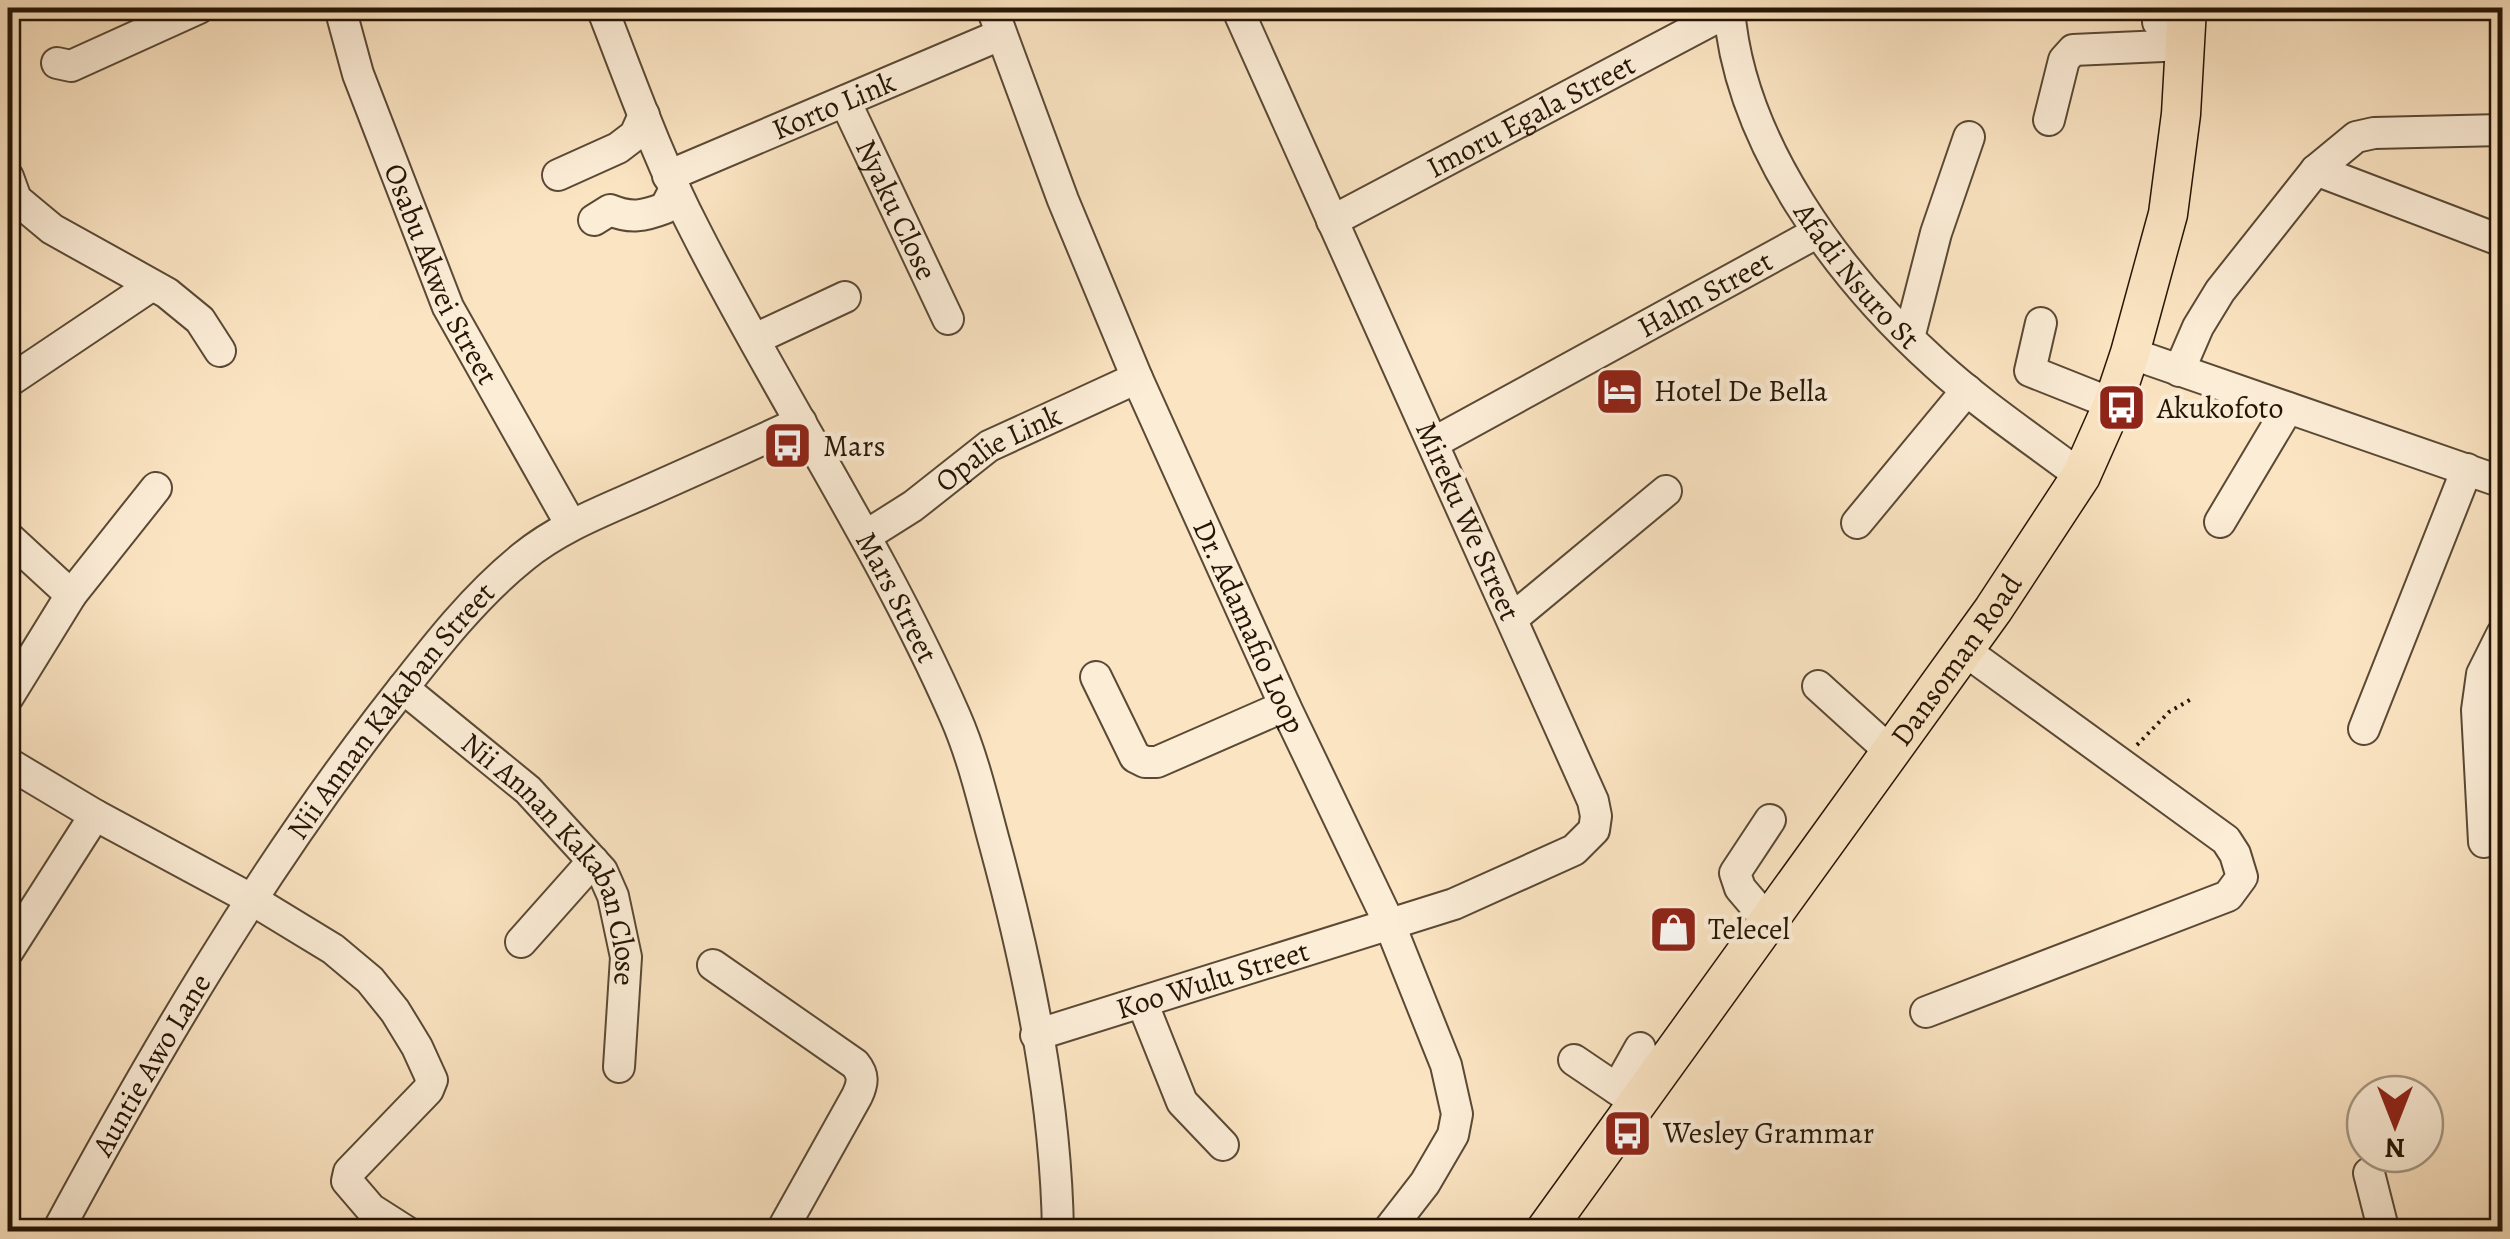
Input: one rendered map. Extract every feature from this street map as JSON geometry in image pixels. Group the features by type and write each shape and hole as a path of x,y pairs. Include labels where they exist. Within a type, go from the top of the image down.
{"main road":[{"name":"Dansoman Road","path":"1544,1232 1628,1096 1768,920 1892,753 2028,561 2081,476 2130,354 2168,214 2180,130 2172,20"}],"street":[{"path":"56,63 71,66 199,8"},
{"name":"Osabu Akwei Street","path":"340,8 358,74 448,307 571,525"},
{"name":"Mars Street","path":"602,8 672,183 754,339 867,535 971,759 1012,910 1036,1034 1056,1161 1058,1232"},
{"name":"Imoru Egala Street","path":"1332,222 1729,9"},
{"name":"Afadi Nsuro St","path":"1729,9 1735,55 1749,104 1818,232 1909,338 1967,390 2081,476"},
{"name":"Mireku We Street","path":"1246,10 1332,222 1513,618 1593,801 1596,816 1594,830 1574,850 1454,904 1390,925"},
{"path":"2049,120 2064,60 2073,50 2172,20"},
{"name":"Korto Link","path":"594,220 610,210 626,217 665,208 672,183 844,101 996,21"},
{"name":"Dr. Adamafio Loop","path":"996,21 1063,200 1137,378 1285,706 1390,925 1446,1064 1457,1114 1446,1152 1387,1232"},
{"name":"Nyaku Close","path":"844,101 948,319"},
{"path":"558,175 618,148 635,135 644,115"},
{"path":"2179,371 2220,290 2316,170 2356,137 2374,133 2502,130"},
{"path":"1909,338 1936,233 1969,137"},
{"path":"2316,170 2502,240"},
{"path":"8,176 16,199 52,229 168,293 200,320 220,350"},
{"name":"Halm Street","path":"1433,443 1818,232"},
{"path":"8,382 151,286"},
{"path":"754,339 844,298"},
{"path":"2041,323 2030,371 2113,404"},
{"path":"2130,354 2502,482"},
{"name":"Opalie Link","path":"867,535 912,506 989,446 1137,378"},
{"path":"1857,523 1967,390"},
{"path":"2220,522 2288,408"},
{"name":"Nii Annan Kakaban Street","path":"251,899 344,765 480,594 524,556 571,525 801,422"},
{"path":"2364,729 2467,469"},
{"path":"8,698 72,594 156,488"},
{"path":"1513,618 1666,492"},
{"path":"8,537 72,594"},
{"path":"2484,842 2477,710 2482,674 2502,634"},
{"path":"1926,1012 2228,896 2242,878 2226,840 1964,650"},
{"path":"1096,677 1135,756 1145,762 1157,762 1285,706"},
{"path":"1818,686 1892,753"},
{"name":"Nii Annan Kakaban Close","path":"403,688 528,790 594,861 613,896 626,957 619,1067"},
{"path":"8,762 95,815 251,899 333,949 370,980 394,1011 432,1080 428,1090 347,1176 350,1188 371,1209 408,1232"},
{"path":"8,951 95,815"},
{"path":"1768,920 1740,888 1735,873 1770,820"},
{"path":"521,942 594,861"},
{"name":"Auntie Awo Lane","path":"57,1232 147,1069 251,899"},
{"name":"Koo Wulu Street","path":"1036,1034 1390,925"},
{"path":"712,966 855,1064 861,1072 863,1082 858,1096 781,1232"},
{"path":"1142,1002 1182,1102 1224,1145"},
{"path":"1574,1060 1628,1096 1640,1048"},
{"path":"2369,1174 2384,1232"}],"path":[{"path":"2125,767 2153,727 2192,698"}],"place":[{"name":"Hotel De Bella","path":"1619,391"},
{"name":"Akukofoto","path":"2122,408"},
{"name":"Mars","path":"788,446"},
{"name":"Telecel","path":"1673,929"},
{"name":"Wesley Grammar","path":"1628,1133"}]}
